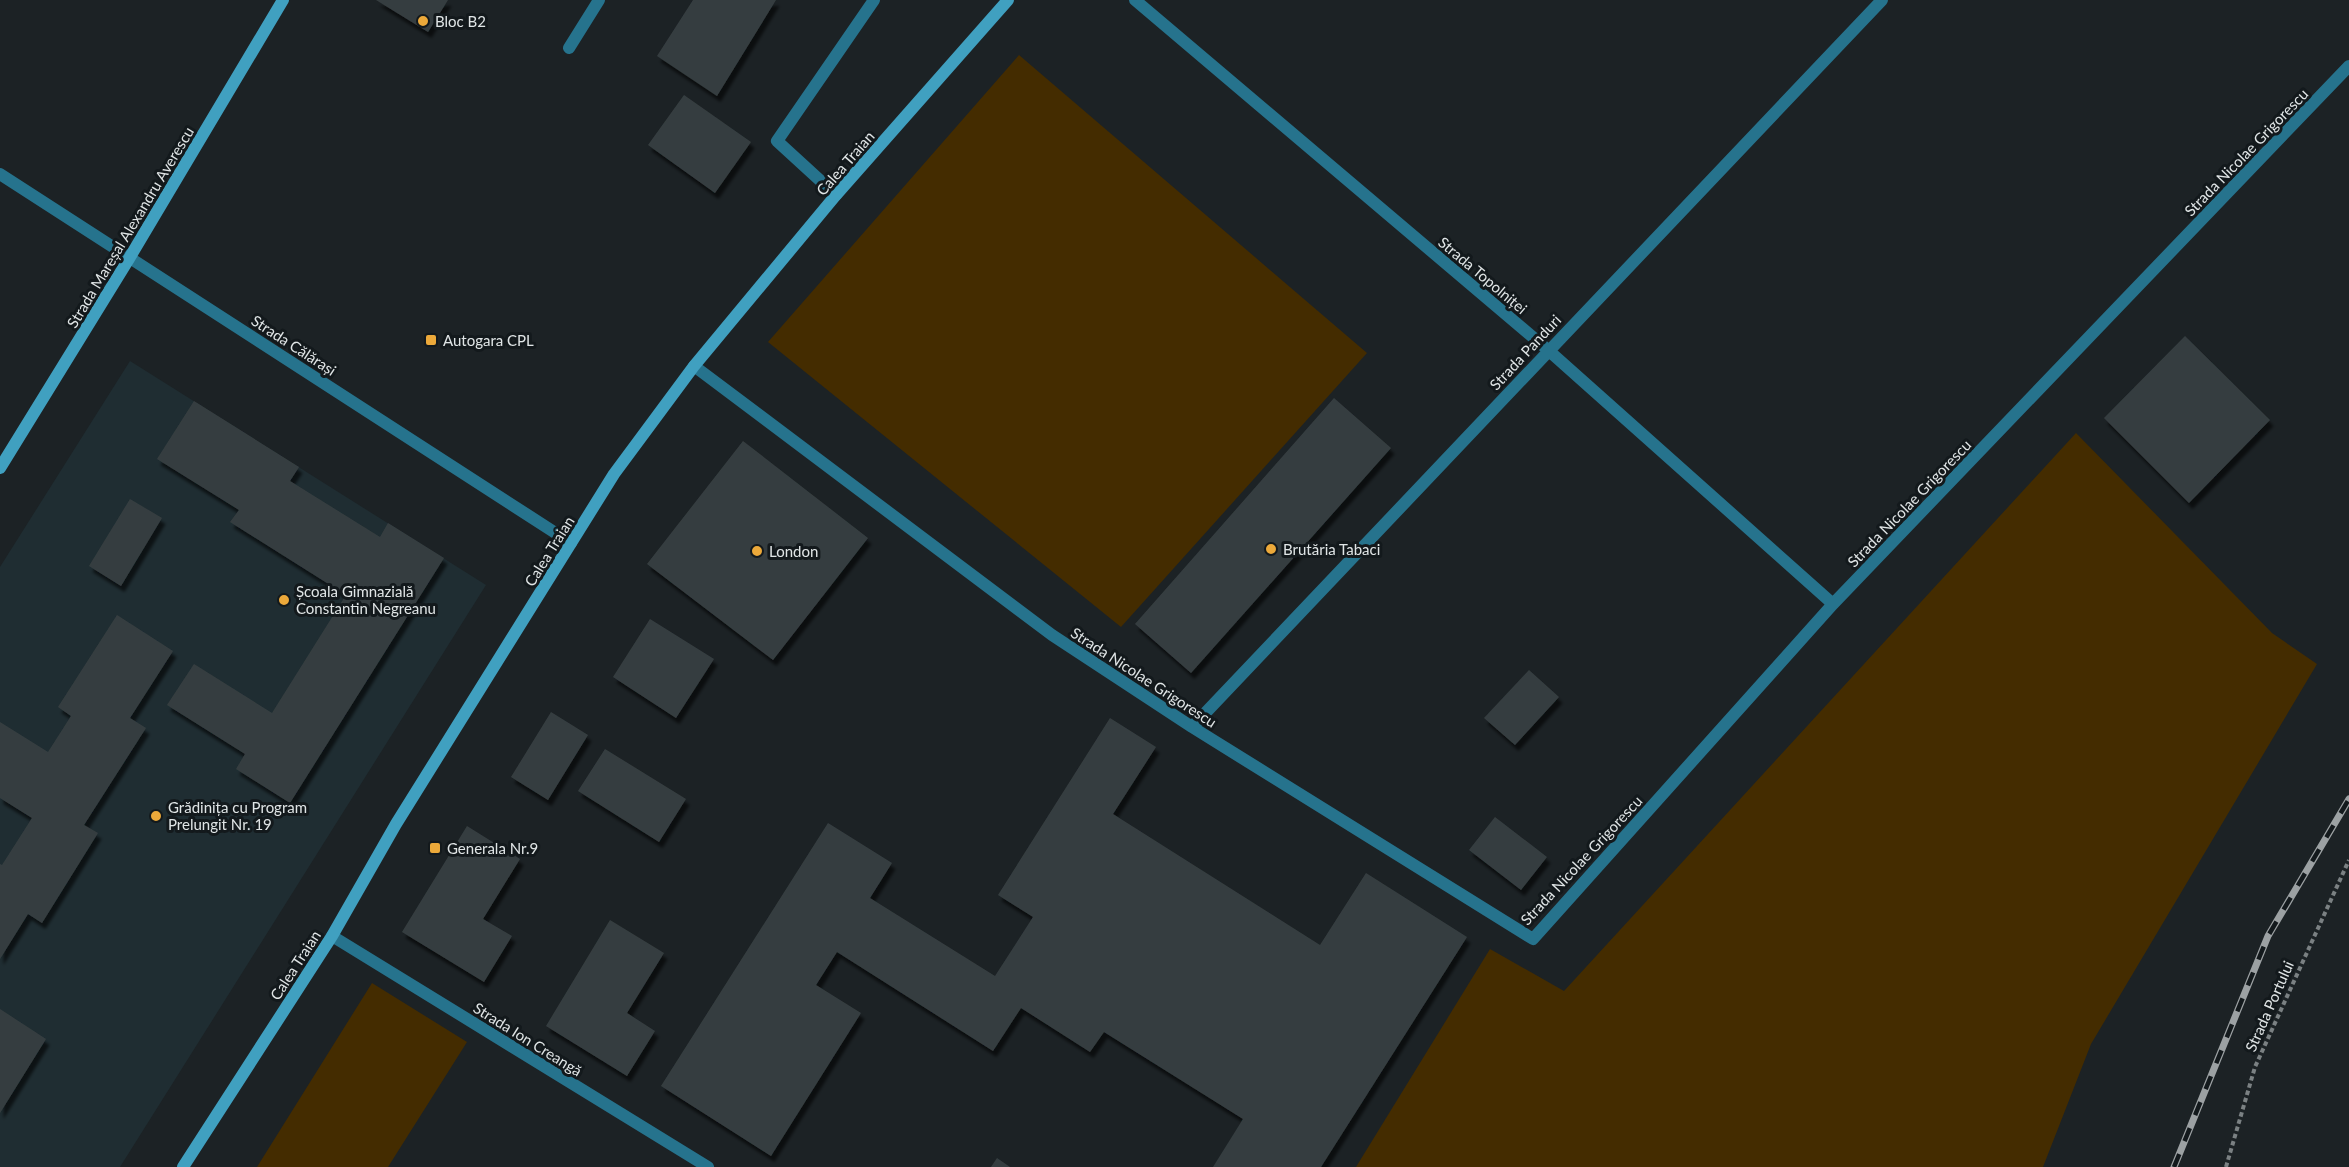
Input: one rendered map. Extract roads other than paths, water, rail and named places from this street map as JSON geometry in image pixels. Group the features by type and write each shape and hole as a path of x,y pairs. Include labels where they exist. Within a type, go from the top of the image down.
{"street":[{"name":"Strada Mareșal Alexandru Averescu","path":"0,468 283,0"},
{"path":"569,48 599,0"},
{"path":"836,195 777,141 873,0"},
{"name":"Calea Traian","path":"183,1167 332,936 396,824 614,474 694,366 836,195 1008,0"},
{"name":"Strada Topolniței","path":"1135,0 1548,350 1833,604"},
{"name":"Strada Panduri","path":"1192,727 1882,0"},
{"name":"Strada Nicolae Grigorescu","path":"694,366 1052,635 1192,727 1533,939 1833,604 2349,66"},
{"name":"Strada Călărași","path":"0,174 571,543"},
{"name":"Strada Ion Creangă","path":"332,936 708,1167"}],"railway":[{"path":"2174,1167 2268,936 2349,799"}],"place":[{"name":"Bloc B2","path":"423,21"},
{"name":"Autogara CPL","path":"431,340"},
{"name":"Brutăria Tabaci","path":"1271,549"},
{"name":"London","path":"757,551"},
{"name":"Școala Gimnazială Constantin Negreanu","path":"284,600"},
{"name":"Grădinița cu Program Prelungit Nr. 19","path":"156,816"},
{"name":"Generala Nr.9","path":"435,848"}]}
